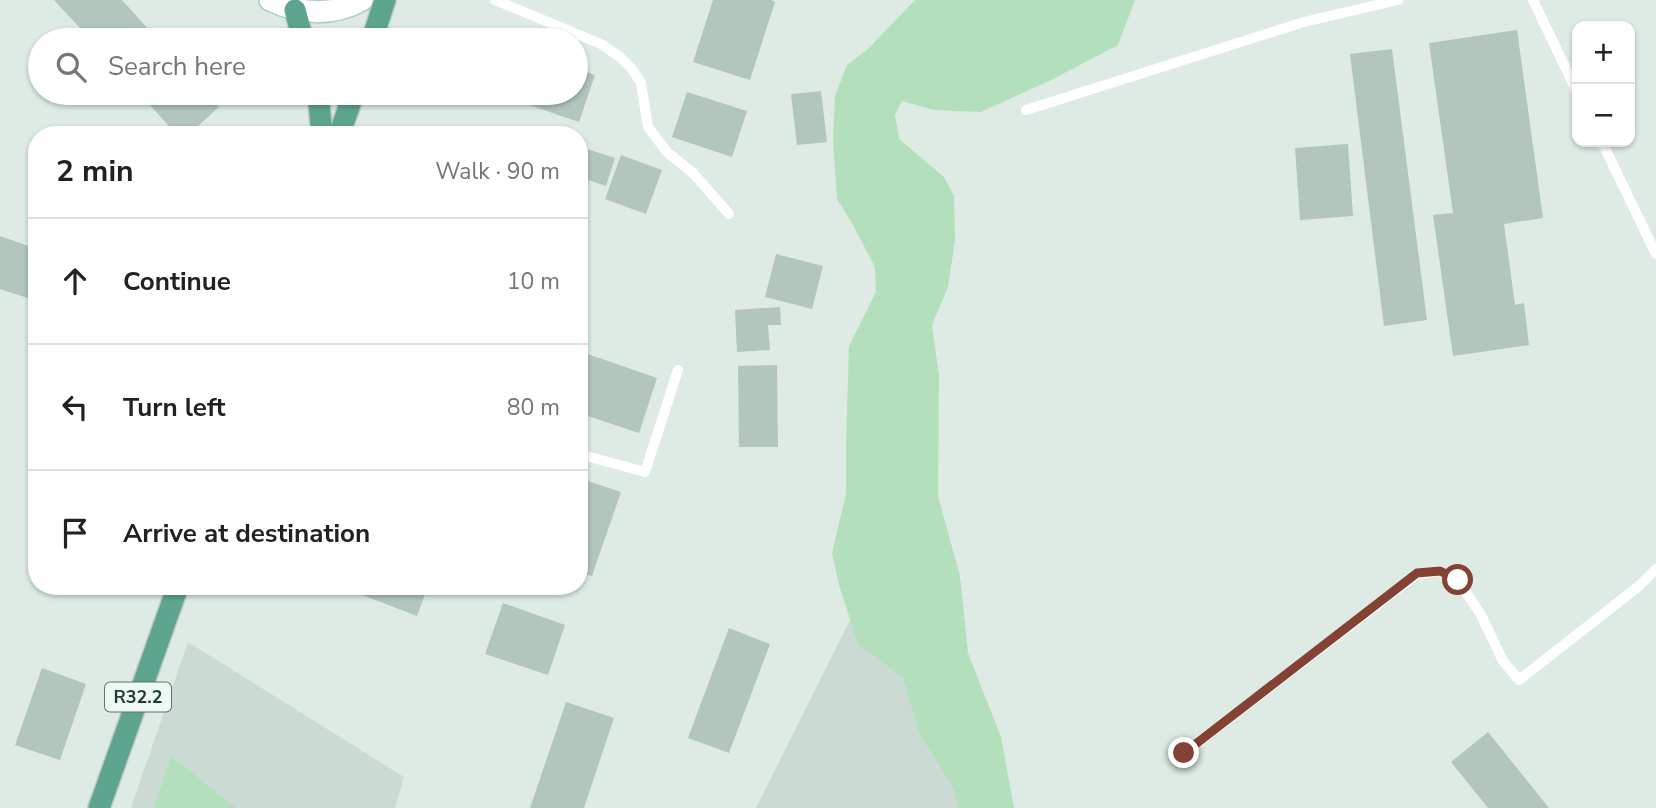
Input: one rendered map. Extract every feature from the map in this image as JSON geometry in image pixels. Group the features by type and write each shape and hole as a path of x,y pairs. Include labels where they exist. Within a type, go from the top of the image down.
{"main road":[{"path":"270,0 295,10 327,12 343,9 362,0"},
{"path":"376,28 385,0"},
{"path":"295,10 300,28"},
{"path":"319,105 321,126"},
{"path":"342,126 350,105"},
{"name":"R32.2","path":"99,808 175,595"}],"lane":[{"path":"495,0 562,28"},
{"path":"1026,110 1304,22 1398,0"},
{"path":"1533,0 1573,84"},
{"path":"588,39 620,57 632,69 641,83 648,127 667,152 694,174 729,214"},
{"path":"1604,147 1656,254"},
{"path":"588,456 645,472 678,370"},
{"path":"1184,753 1417,573 1440,571 1458,580 1481,615 1503,661 1519,680 1639,586 1656,569"}],"shaded area":[{"path":"855,610 949,721 979,808 756,808"},
{"path":"188,642 404,777 395,808 131,808"}],"green space":[{"path":"915,0 1135,0 1118,45 1051,80 981,112 934,110 902,101 895,115 899,139 944,177 954,196 955,240 948,287 932,325 939,375 938,496 960,576 968,653 1001,737 1014,808 959,808 952,785 920,735 903,678 859,647 839,585 832,553 846,494 849,346 876,292 875,267 837,199 833,141 835,96 847,65 868,49"},
{"path":"171,756 236,808 154,808"}],"building":[{"path":"54,0 122,0 147,28 80,28"},
{"path":"713,0 775,2 750,80 693,62"},
{"path":"1517,30 1543,218 1504,224 1515,305 1524,303 1529,345 1453,356 1433,215 1453,213 1429,43"},
{"path":"1392,49 1427,320 1384,326 1350,54"},
{"path":"588,72 595,75 588,96"},
{"path":"821,91 827,142 797,145 791,94"},
{"path":"687,92 747,111 732,157 672,137"},
{"path":"150,105 219,107 198,126 169,126"},
{"path":"529,105 585,105 579,122"},
{"path":"1348,144 1353,216 1300,220 1295,148"},
{"path":"588,149 615,158 606,186 588,180"},
{"path":"621,155 662,170 646,214 605,199"},
{"path":"0,236 28,246 28,298 0,289"},
{"path":"776,254 823,266 812,309 765,297"},
{"path":"780,307 781,325 768,325 770,350 737,352 735,310"},
{"path":"588,354 657,378 639,433 588,416"},
{"path":"777,365 778,447 739,447 738,366"},
{"path":"588,481 621,492 592,576 588,575"},
{"path":"362,595 425,595 417,616"},
{"path":"503,603 565,625 548,675 485,654"},
{"path":"729,628 770,644 729,753 688,738"},
{"path":"42,668 86,684 60,760 15,745"},
{"path":"566,702 614,718 584,808 530,808"},
{"path":"1488,732 1549,808 1488,808 1451,762"}],"route":[{"path":"1184,753 1417,573 1440,571 1458,580"}]}
